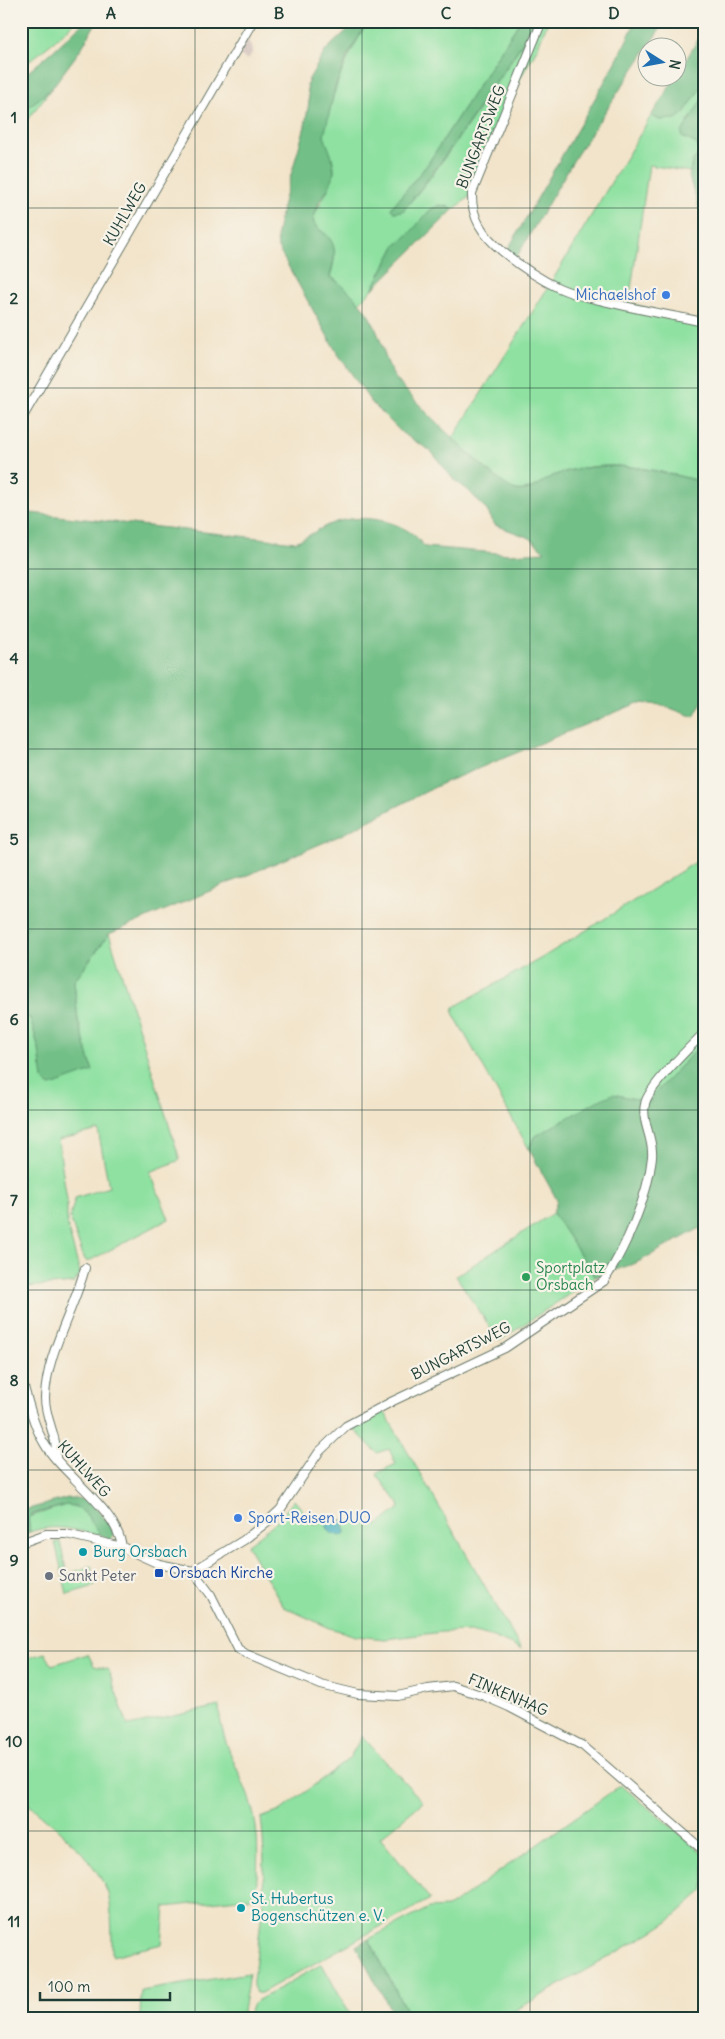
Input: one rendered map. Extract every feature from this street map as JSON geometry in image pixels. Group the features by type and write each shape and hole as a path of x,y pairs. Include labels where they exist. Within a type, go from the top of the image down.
{"street":[{"name":"KUHLWEG","path":"21,420 253,21"},
{"name":"BUNGARTSWEG","path":"542,21 472,193 473,211 477,223 483,232 508,256 526,270 559,288 605,302 704,322"},
{"name":"BUNGARTSWEG","path":"192,1571 244,1540 268,1521 288,1499 318,1452 346,1426 393,1401 505,1348 604,1282 638,1213 648,1178 653,1155 645,1118 645,1103 652,1091 684,1053 704,1033"},
{"path":"56,1458 57,1448 46,1416 45,1398 47,1381 66,1317 82,1281 85,1268"},
{"name":"KUHLWEG","path":"21,1377 43,1443 99,1505 120,1536 122,1547"},
{"path":"21,1543 39,1536 57,1533 84,1537 122,1547 159,1564 192,1571"},
{"name":"FINKENHAG","path":"192,1571 211,1595 238,1649 308,1680 332,1689 358,1694 398,1696 428,1689 453,1686 484,1696 583,1746 704,1851"}],"shaded area":[{"path":"246,36 253,51 248,60 236,53"}],"green space":[{"path":"21,21 76,21 21,68"},
{"path":"85,21 97,21 81,49 51,89 21,113 21,78"},
{"path":"357,21 368,21 347,57 335,88 324,136 332,157 334,172 328,189 319,202 313,220 334,247 330,277 350,292 372,320 387,362 399,383 430,416 488,471 513,489 530,489 555,475 580,468 600,466 645,469 704,482 704,698 694,717 662,705 638,703 443,783 339,836 109,934 74,981 78,1021 93,1071 51,1086 43,1079 39,1049 30,1018 21,1015 21,512 295,542 336,522 359,518 394,524 415,536 425,547 509,554 545,552 530,538 495,525 486,509 468,490 453,479 431,451 402,433 371,402 336,351 278,248 277,234 283,203 305,126 309,102 307,85 309,79 326,50"},
{"path":"368,21 520,21 427,165 392,207 403,211 433,174 479,109 537,21 548,21 537,49 501,112 472,192 468,198 454,209 446,206 395,246 372,290 359,303 336,280 330,277 334,259 334,247 313,220 331,183 334,171 324,135 326,121 341,74 350,53"},
{"path":"520,21 537,21 438,165 403,211 394,212 391,209 392,207 427,165"},
{"path":"636,21 665,21 654,38 638,38 638,62 576,156 516,258 507,251 616,62"},
{"path":"704,30 704,83 684,113 676,119 660,120 651,116 669,88 688,88 688,56"},
{"path":"704,83 704,96 682,137 697,144 700,152 692,162 690,172 649,165 629,303 704,323 704,482 658,471 629,467 599,466 568,471 525,490 514,490 500,482 453,438 552,281 651,116 661,120 684,113"},
{"path":"51,89 21,128 21,113"},
{"path":"704,96 704,223 689,177 692,162 700,152 697,144 682,137 682,132"},
{"path":"440,205 454,209 372,290 395,246 410,233 430,210"},
{"path":"704,857 704,1041 654,1094 650,1103 534,1137 529,1149 453,1013 454,1007 540,959"},
{"path":"109,934 180,1160 150,1172 169,1219 87,1262 83,1256 70,1218 75,1198 109,1187 98,1130 58,1140 67,1200 67,1225 80,1273 74,1283 27,1287 21,1193 21,1015 30,1018 39,1049 41,1067 51,1086 89,1057 78,1021 74,981"},
{"path":"704,1041 704,1226 636,1263 595,1277 553,1213 557,1200 529,1149 534,1137 597,1101 613,1094 650,1102 654,1094"},
{"name":"Sportplatz Orsbach","path":"553,1213 595,1277 499,1341 456,1276"},
{"path":"384,1411 521,1649 491,1636 470,1631 442,1632 385,1639 356,1636 330,1628 284,1607 247,1545 272,1525 294,1500 315,1525 327,1518 378,1525 400,1508 377,1475 379,1472 396,1464 389,1449 377,1453 352,1427"},
{"path":"68,1498 77,1498 91,1503 114,1533 111,1540 101,1536 86,1514 75,1506 66,1505 33,1514 28,1519 30,1532 23,1535 21,1511"},
{"path":"66,1505 78,1508 83,1512 91,1520 101,1536 57,1528 39,1529 30,1532 28,1517"},
{"path":"55,1542 60,1542 67,1574 92,1566 95,1586 67,1594"},
{"path":"45,1653 52,1665 88,1654 94,1666 108,1669 128,1726 219,1706 220,1721 228,1748 245,1788 256,1826 258,1846 256,1897 165,1907 162,1944 112,1956 110,1907 108,1894 102,1880 83,1854 21,1798 21,1660"},
{"path":"362,1736 423,1802 380,1838 430,1899 261,1993 256,1993 253,1980 264,1879 261,1818 280,1811 346,1761"},
{"path":"621,1785 704,1854 704,1890 669,1921 652,1932 502,2018 410,2018 369,1939 429,1908 447,1907 455,1903"},
{"path":"369,1939 410,2018 395,2018 356,1946"},
{"path":"322,1964 352,2018 248,2018 253,2003"},
{"path":"249,1973 242,2018 140,2018 141,1991"}],"water":[{"path":"329,1519 344,1522 345,1533 342,1536 333,1534 328,1530 326,1523"}],"place":[{"name":"Michaelshof","path":"666,295"},
{"name":"Sportplatz Orsbach","path":"526,1277"},
{"name":"Sport-Reisen DUO","path":"238,1518"},
{"name":"Burg Orsbach","path":"83,1552"},
{"name":"Orsbach Kirche","path":"159,1573"},
{"name":"Sankt Peter","path":"49,1576"},
{"name":"St. Hubertus Bogenschützen e. V.","path":"241,1908"}]}
